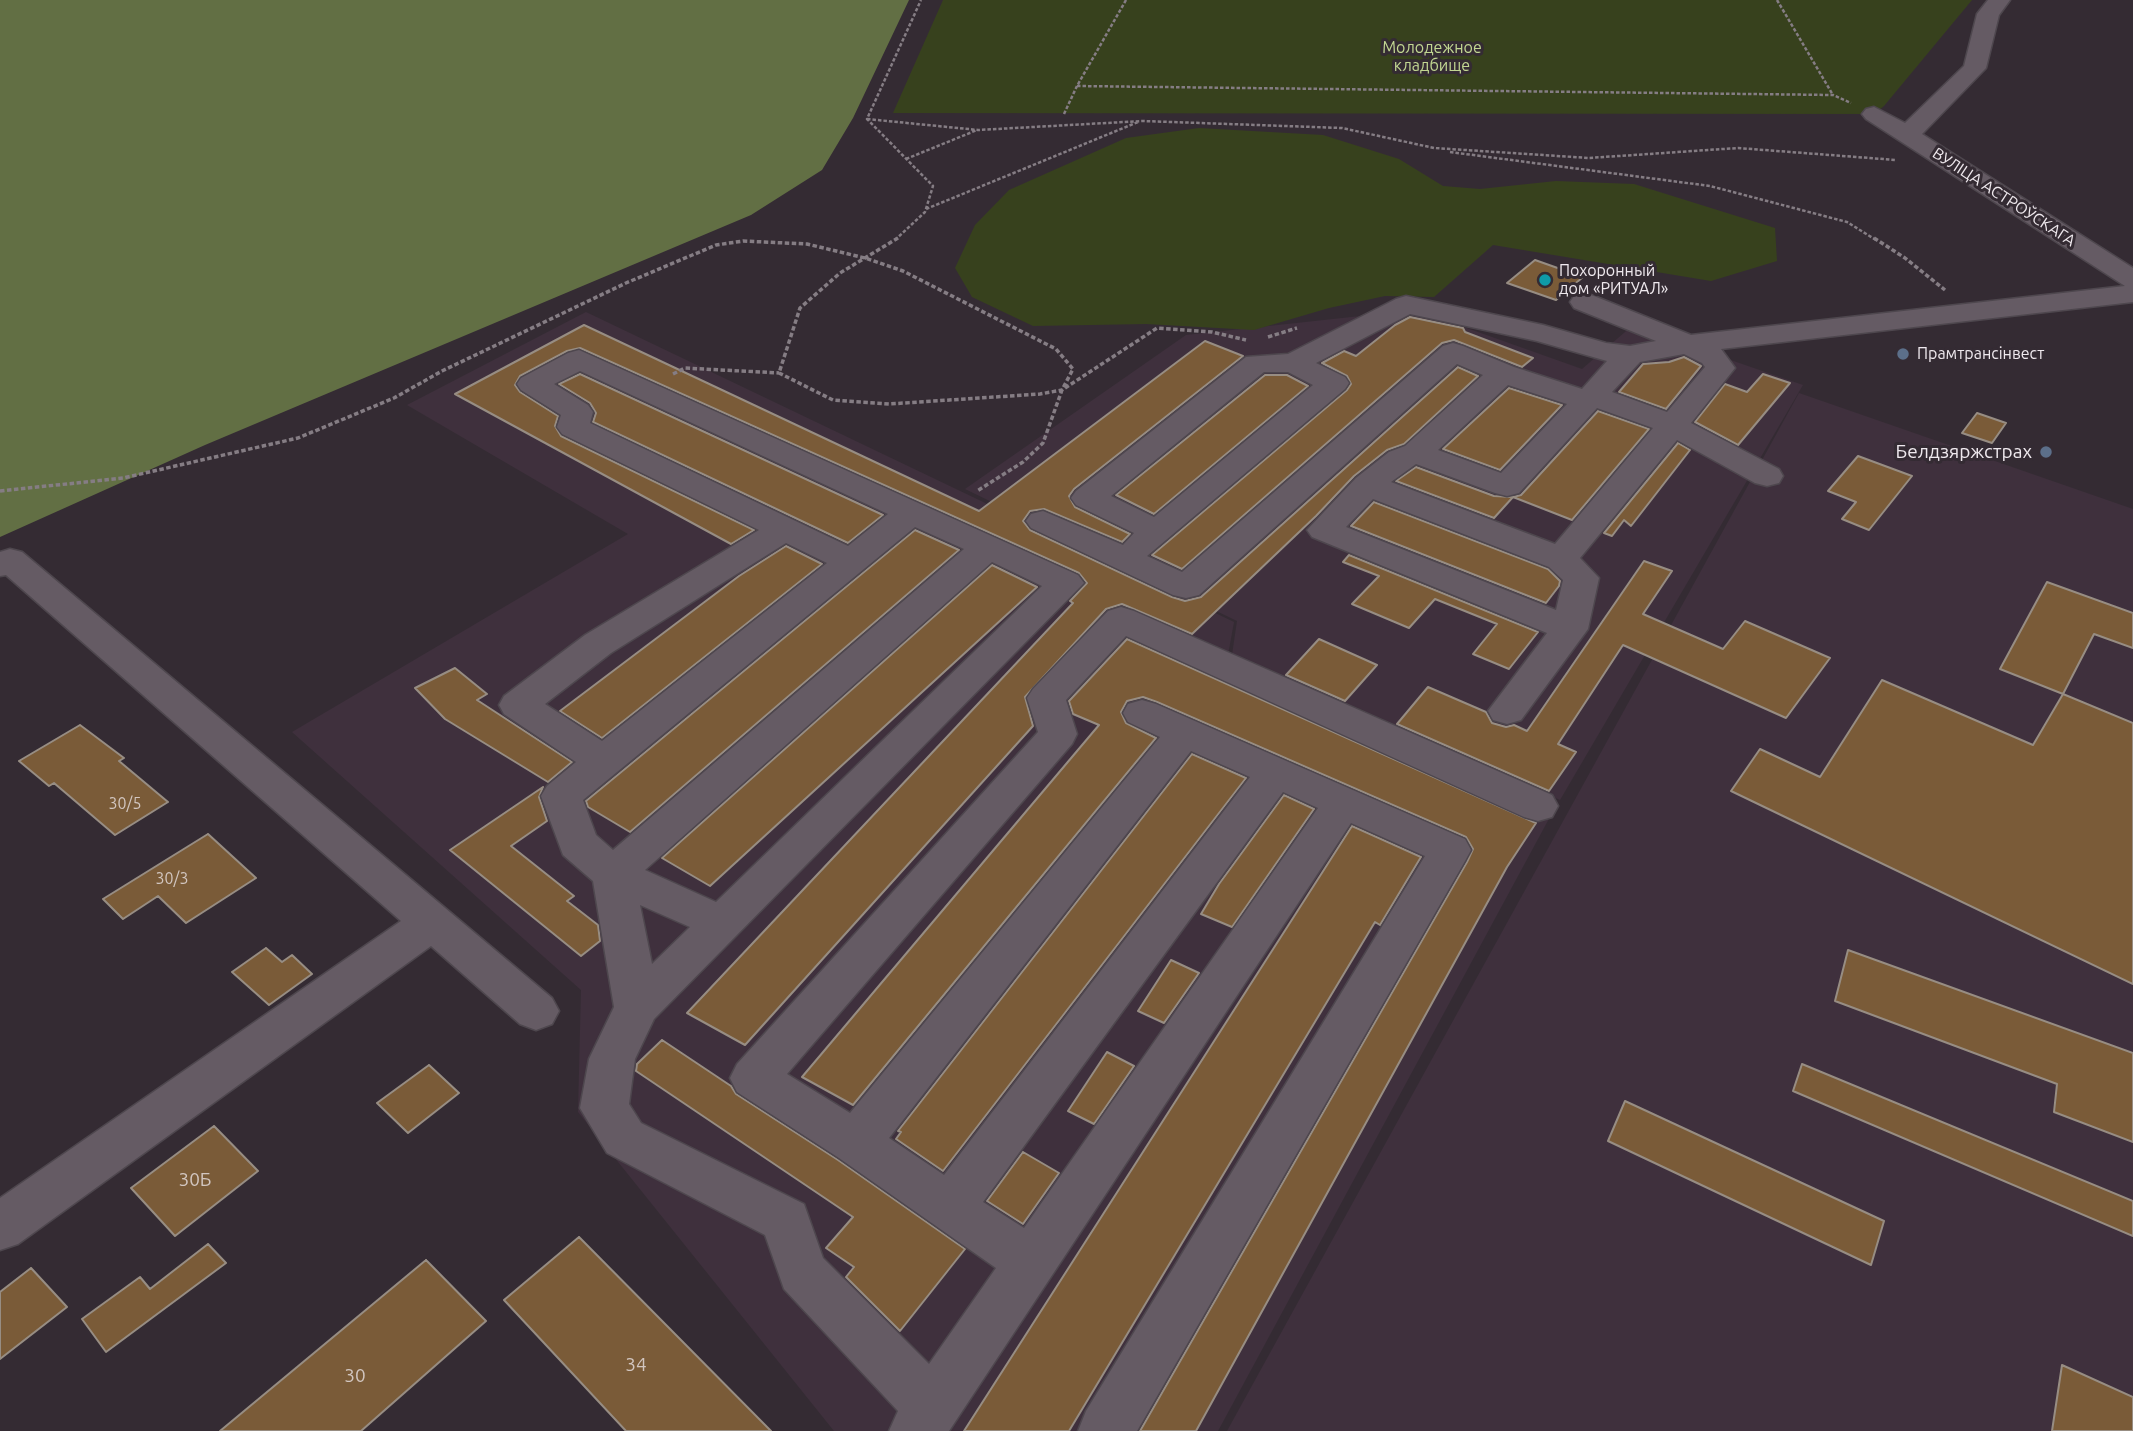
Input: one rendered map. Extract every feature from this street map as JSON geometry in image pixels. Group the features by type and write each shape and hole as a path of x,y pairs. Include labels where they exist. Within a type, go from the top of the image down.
{"street":[{"path":"1907,135 1975,68 1988,13 1999,0"},
{"name":"ВУЛІЦА АСТРОЎСКАГА","path":"1874,114 2133,280"},
{"path":"1293,363 1406,305 1543,334 1602,352 1630,355 1688,344 2133,293"},
{"path":"1560,559 1670,424 1720,368 1713,357 1688,344 1584,302"},
{"path":"1043,522 1186,587 1453,352 1503,373 1670,424 1767,476"},
{"path":"1416,453 1507,486 1630,355"},
{"path":"850,561 573,427 577,412 532,384 579,359 1066,583 637,1007 612,1059 604,1108 624,1138 786,1220 802,1272 924,1419 1344,802"},
{"path":"1124,560 1334,383 1293,363 1257,363 1088,498 1157,531"},
{"path":"1503,373 1416,453 1400,459 1368,485 1324,530 1570,629"},
{"path":"1368,485 1560,559 1581,578 1570,629 1507,711"},
{"path":"722,923 613,874 578,844 561,796 912,512"},
{"path":"603,761 518,705 598,644 785,529"},
{"path":"613,874 988,547"},
{"path":"0,565 10,560 536,1011"},
{"path":"1030,1262 856,1143 754,1078 1058,734 1046,698 1121,619 1538,806"},
{"path":"1106,1431 1450,850 1142,713"},
{"path":"856,1143 1185,732"},
{"path":"949,1208 1276,772"},
{"path":"613,874 637,1007"},
{"path":"0,1227 432,922"}],"path":[{"path":"867,118 921,0"},
{"path":"1064,114 1126,0"},
{"path":"1077,86 1833,95 1777,0"},
{"path":"867,118 978,130 1143,121 1342,128 1465,155 1710,186 1847,222 1905,258 1973,312"},
{"path":"867,118 933,186 926,210"},
{"path":"779,373 800,308 840,273 898,238 926,210 1075,146 1143,121"},
{"path":"906,159 978,130"},
{"path":"1434,148 1589,158 1738,148 1903,162"},
{"path":"1266,337 1306,326"},
{"path":"645,390 685,368 779,373 833,400 889,404 1062,390 1157,328 1212,332 1253,341"}],"shaded area":[{"path":"1416,310 1582,369 1632,326 1803,385 1560,800 1232,655 1237,621 965,489 1186,335"},
{"path":"586,312 1234,622 1228,655 1558,802 1218,1431 834,1431 578,1112 581,990 292,732 628,534 407,405"},
{"path":"1799,393 2133,509 2133,1431 1227,1431"}],"green space":[{"path":"0,0 909,0 853,118 822,170 751,215 205,445 0,537"},
{"name":"Молодежное кладбище","path":"943,0 1972,0 1884,106 1874,114 893,113"},
{"path":"1199,128 1323,135 1399,159 1443,186 1480,189 1556,181 1634,184 1775,228 1777,261 1711,281 1493,245 1434,297 1385,296 1329,308 1254,330 1146,324 1033,326 972,297 955,268 975,225 1009,190 1126,138"}],"building":[{"name":"Похоронный дом «РИТУАЛ»","path":"1535,260 1583,277 1556,300 1507,283"},
{"path":"1410,317 1463,328 1465,332 1533,358 1522,367 1454,340 1442,343 1182,569 1152,555 1347,390 1351,384 1347,376 1322,363 1344,351 1356,356 1395,325"},
{"path":"584,325 979,511 1205,341 1243,356 1074,489 1069,496 1075,507 1130,534 1122,542 1044,509 1030,511 1023,521 1030,530 1185,601 1201,597 1458,367 1478,376 1404,444 1387,450 1354,476 1316,516 1192,634 1122,604 1106,609 1025,697 1033,726 745,1045 687,1013 1073,603 1070,601 1087,583 1079,573 580,348 567,351 520,376 515,385 520,392 558,416 555,426 561,436 754,530 731,544 455,394"},
{"path":"1684,357 1701,366 1666,409 1619,392 1643,364 1669,362"},
{"path":"580,374 883,515 848,543 593,422 596,413 590,403 559,384"},
{"path":"1763,374 1790,383 1738,445 1695,422 1725,384 1747,392"},
{"path":"1265,375 1287,375 1308,386 1154,514 1116,495"},
{"path":"1509,388 1562,405 1500,470 1443,449"},
{"path":"1598,411 1649,429 1572,520 1513,497 1521,495"},
{"path":"1977,413 2006,423 1992,443 1962,433"},
{"path":"1678,443 1690,450 1631,526 1624,520 1612,536 1604,533"},
{"path":"1858,456 1912,476 1869,530 1842,519 1856,502 1828,491"},
{"path":"1416,467 1494,496 1513,497 1494,518 1396,481"},
{"path":"1374,502 1548,569 1560,581 1559,586 1546,603 1351,526"},
{"path":"915,530 959,550 630,832 588,807 586,801"},
{"path":"786,546 822,564 602,738 560,711 739,576"},
{"path":"1349,555 1538,632 1509,669 1473,654 1497,624 1435,599 1409,628 1352,604 1379,576 1343,562"},
{"path":"1644,561 1672,571 1643,614 1723,649 1745,621 1830,658 1786,718 1623,645 1558,744 1576,752 1549,791 1397,724 1428,687 1486,712 1492,723 1506,727 1514,725 1527,731"},
{"path":"992,565 1037,587 710,886 662,858"},
{"path":"2047,582 2133,613 2133,648 2094,634 2063,694 2000,669"},
{"path":"1127,639 1536,823 1507,867 1196,1431 1140,1431 1467,862 1473,849 1466,837 1157,702 1143,697 1127,701 1121,712 1126,723 1156,738 853,1105 802,1077 1099,725 1073,714 1069,701"},
{"path":"1319,639 1377,665 1345,701 1286,675"},
{"path":"455,668 487,694 477,700 572,762 548,782 445,719 415,688"},
{"path":"1882,680 2033,745 2063,694 2133,723 2133,984 1731,791 1760,749 1820,777"},
{"path":"80,725 124,758 119,761 168,802 115,835 54,783 49,786 19,761"},
{"path":"1192,754 1246,778 943,1171 896,1139 901,1132 898,1131"},
{"path":"543,787 539,797 547,821 511,846 574,896 567,901 598,925 600,941 581,956 450,850"},
{"path":"1284,795 1314,809 1232,927 1201,914 1219,884"},
{"path":"1352,826 1421,857 1380,925 1375,922 1069,1431 964,1431"},
{"path":"208,834 256,878 186,923 158,896 123,919 103,899"},
{"path":"266,948 282,962 292,955 312,974 269,1005 232,972"},
{"path":"1848,950 2133,1053 2133,1142 2054,1112 2057,1084 1835,1001"},
{"path":"1171,960 1199,973 1164,1023 1138,1011"},
{"path":"662,1040 731,1086 736,1094 838,1160 965,1249 900,1331 846,1277 854,1267 826,1248 853,1217 636,1071 637,1064"},
{"path":"1107,1052 1134,1066 1094,1124 1068,1111"},
{"path":"1802,1064 2133,1201 2133,1236 1793,1091"},
{"path":"429,1065 459,1093 408,1133 377,1103"},
{"path":"1625,1101 1884,1221 1871,1265 1608,1141"},
{"path":"214,1126 258,1171 175,1236 131,1188"},
{"path":"1023,1152 1059,1173 1023,1224 987,1201"},
{"path":"579,1237 771,1431 626,1431 504,1300"},
{"path":"208,1244 226,1263 106,1352 82,1319 140,1277 150,1289"},
{"path":"426,1260 486,1321 361,1431 220,1431"},
{"path":"31,1268 67,1307 0,1359 0,1292"},
{"path":"2062,1365 2133,1397 2133,1431 2052,1431"}],"place":[{"name":"Похоронный дом «РИТУАЛ»","path":"1545,280"},
{"name":"Прамтрансінвест","path":"1903,354"},
{"name":"Белдзяржстрах","path":"2046,452"}]}
